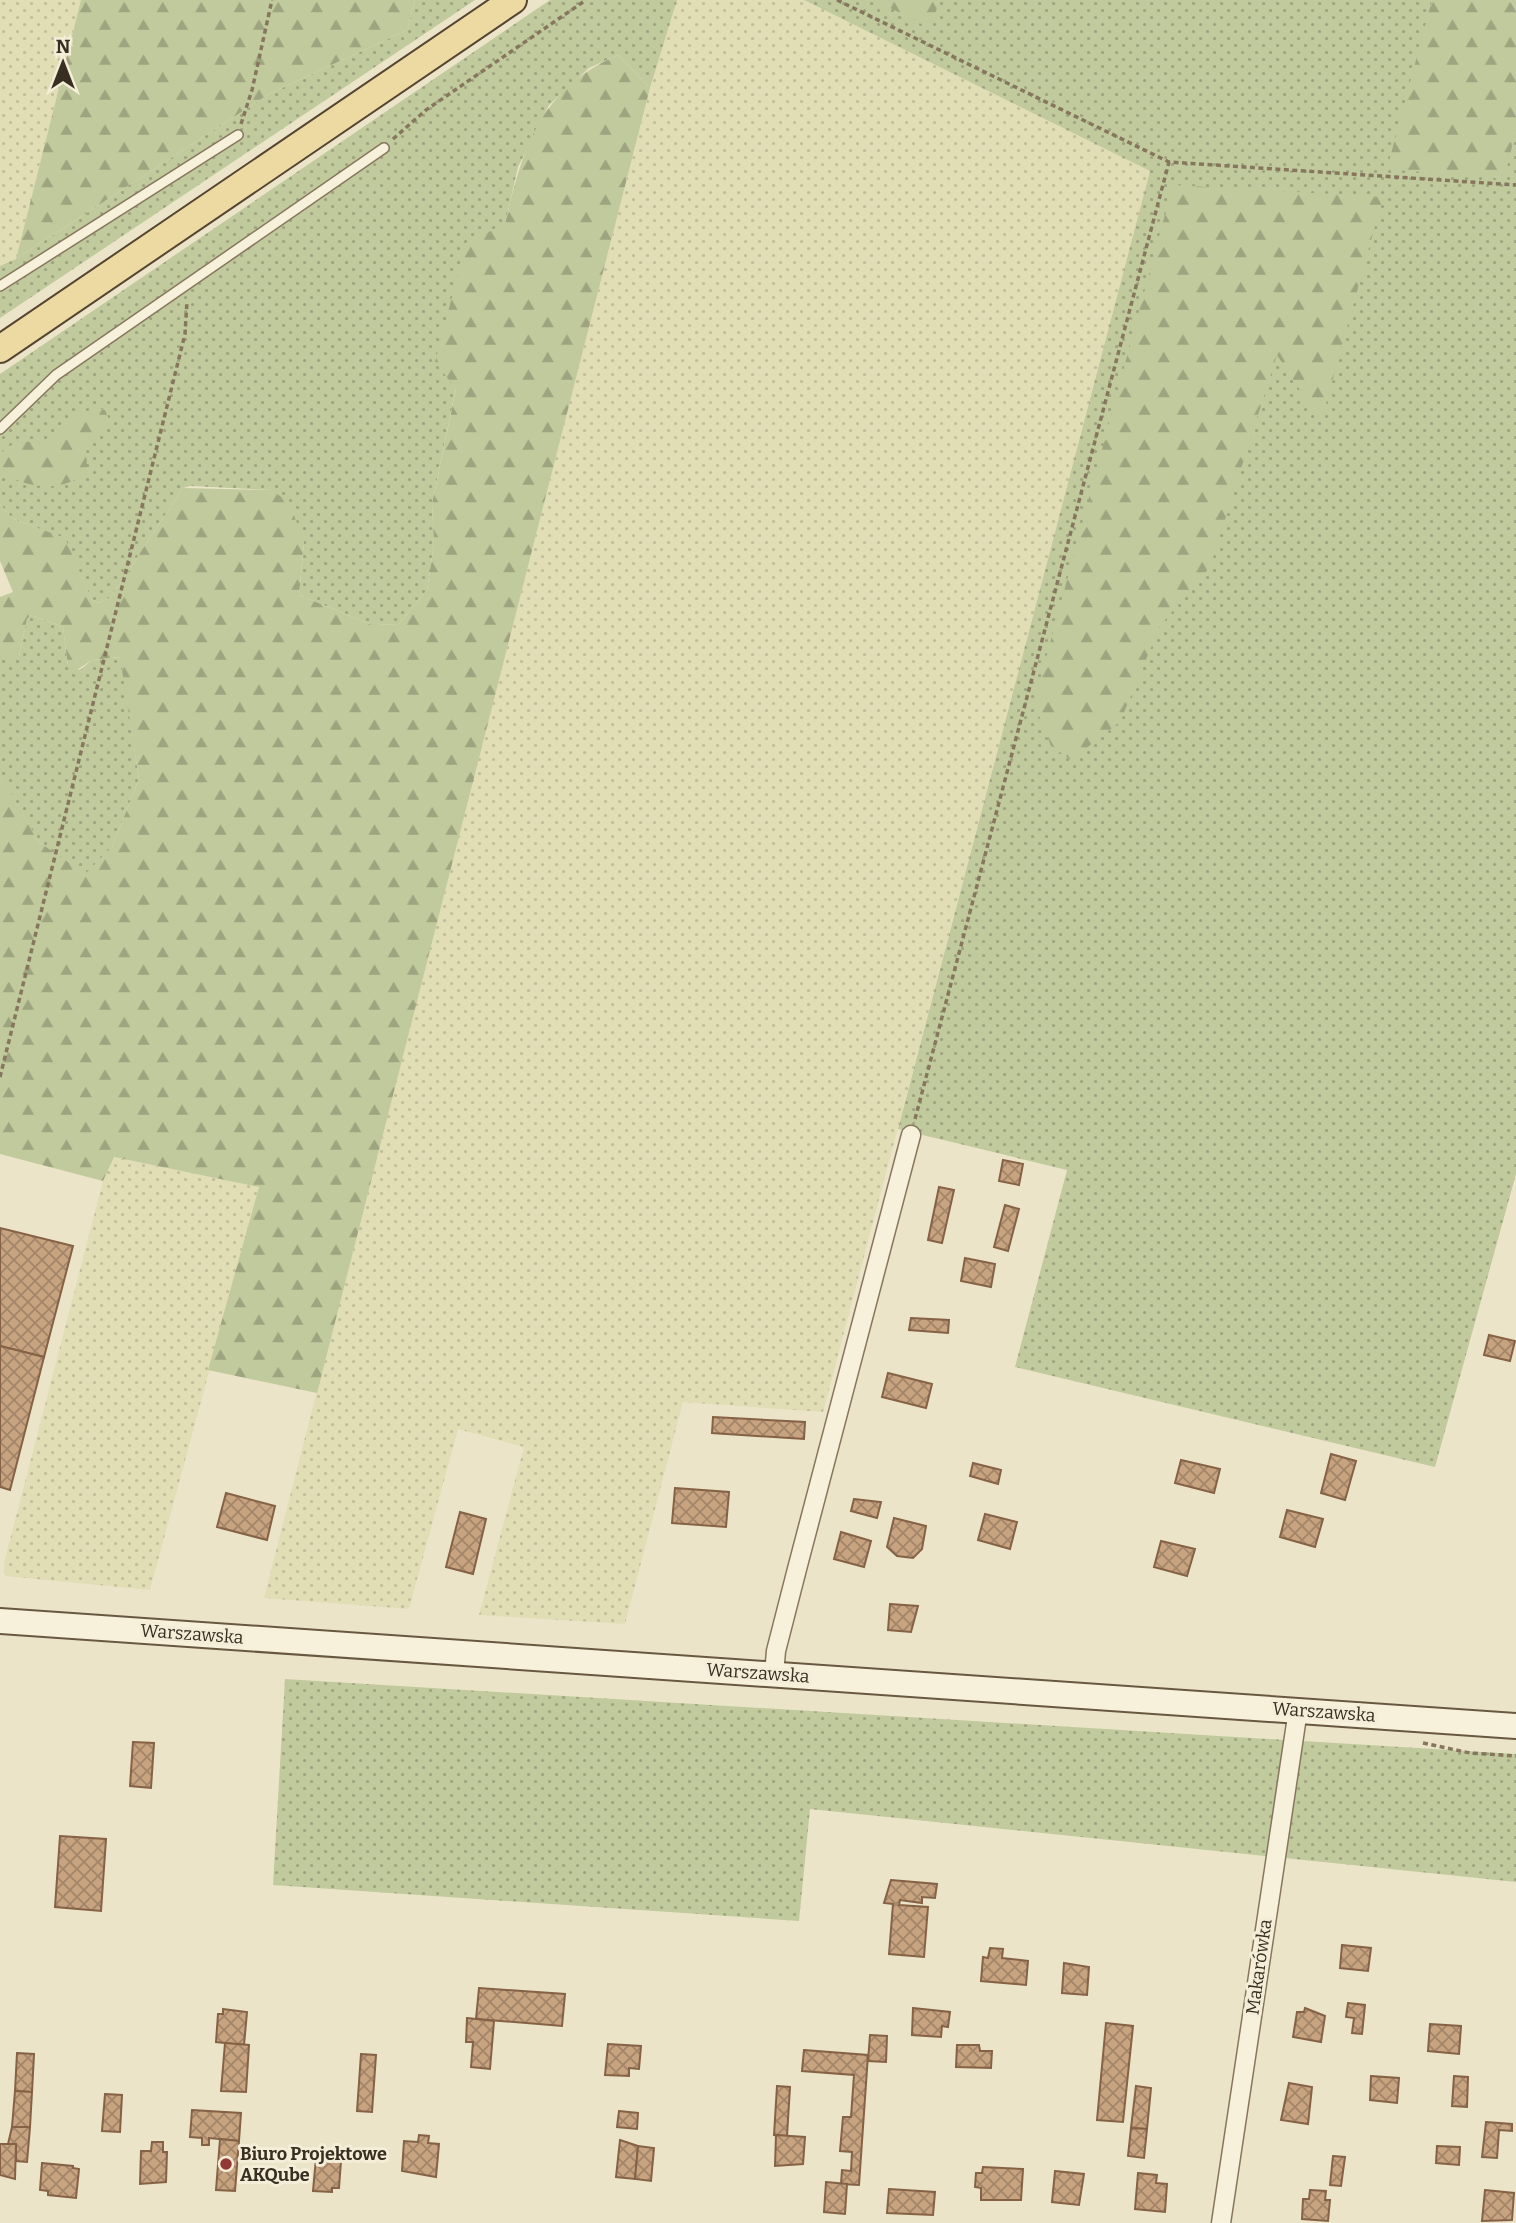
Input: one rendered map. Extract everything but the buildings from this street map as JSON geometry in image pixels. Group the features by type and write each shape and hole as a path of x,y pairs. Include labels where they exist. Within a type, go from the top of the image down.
{"main road":[{"path":"0,349 513,0"}],"street":[{"path":"774,1674 776,1651 794,1580 911,1135"},
{"name":"Warszawska","path":"0,1621 1516,1726"},
{"name":"Makarówka","path":"1222,2223 1298,1710"}],"lane":[{"path":"0,286 238,135"},
{"path":"0,429 56,375 384,148"}],"path":[{"path":"238,135 253,90 272,0"},
{"path":"384,148 426,110 586,0"},
{"path":"837,0 1169,162 1516,185"},
{"path":"911,1135 1169,162"},
{"path":"0,1077 185,334 188,283"},
{"path":"1412,1741 1470,1752 1516,1756"}],"shaded area":[{"path":"0,0 81,0 16,259 0,266"},
{"path":"677,0 804,0 1150,171 823,1412 683,1402 625,1624 479,1615 524,1447 458,1429 409,1609 264,1598 650,88"},
{"path":"113,1157 259,1187 150,1590 5,1576 4,1563 103,1181"}],"green space":[{"path":"81,0 415,0 407,30 269,94 16,259"},
{"path":"415,0 475,0 0,318 0,266 16,259 269,94 407,30"},
{"path":"550,0 677,0 650,88 618,55 589,68 549,105 518,167 505,224 456,388 432,504 434,544 427,590 399,624 372,625 299,595 304,542 271,490 191,486 183,488 111,597 99,603 92,600 64,538 13,519 0,504 0,374"},
{"path":"804,0 1516,0 1516,1174 1435,1467 1015,1367 1067,1170 898,1129 1150,171"},
{"path":"875,0 939,0 931,29"},
{"path":"1432,0 1516,0 1516,130 1504,179 1387,169"},
{"path":"618,55 650,88 317,1393 208,1370 259,1187 114,1157 103,1181 0,1154 0,781 8,788 39,842 85,874 112,847 139,779 120,657 92,660 74,672 68,666 63,627 31,615 27,619 19,656 15,660 0,657 0,597 13,592 0,561 0,504 13,519 65,538 92,600 99,603 111,597 183,488 271,490 289,502 304,542 299,595 372,625 399,624 427,590 434,544 432,504 456,389 435,362 466,243 505,224 528,146 553,103 591,69"},
{"path":"1173,185 1383,197 1321,422 1277,355 1210,567 1160,626 1120,722 1071,760 1051,746 1034,703"},
{"path":"99,408 105,410 110,422 86,441 87,473 65,484 43,486 21,482 0,471 0,454 5,449 16,443 34,442 47,445 70,421"},
{"path":"31,615 63,627 68,666 80,670 92,660 121,657 139,779 112,847 85,875 39,842 8,789 0,781 0,657 19,656 27,619"},
{"path":"285,1679 1516,1754 1516,1882 810,1809 799,1921 273,1885"}],"place":[{"name":"Biuro Projektowe AKQube","path":"226,2164"}]}
